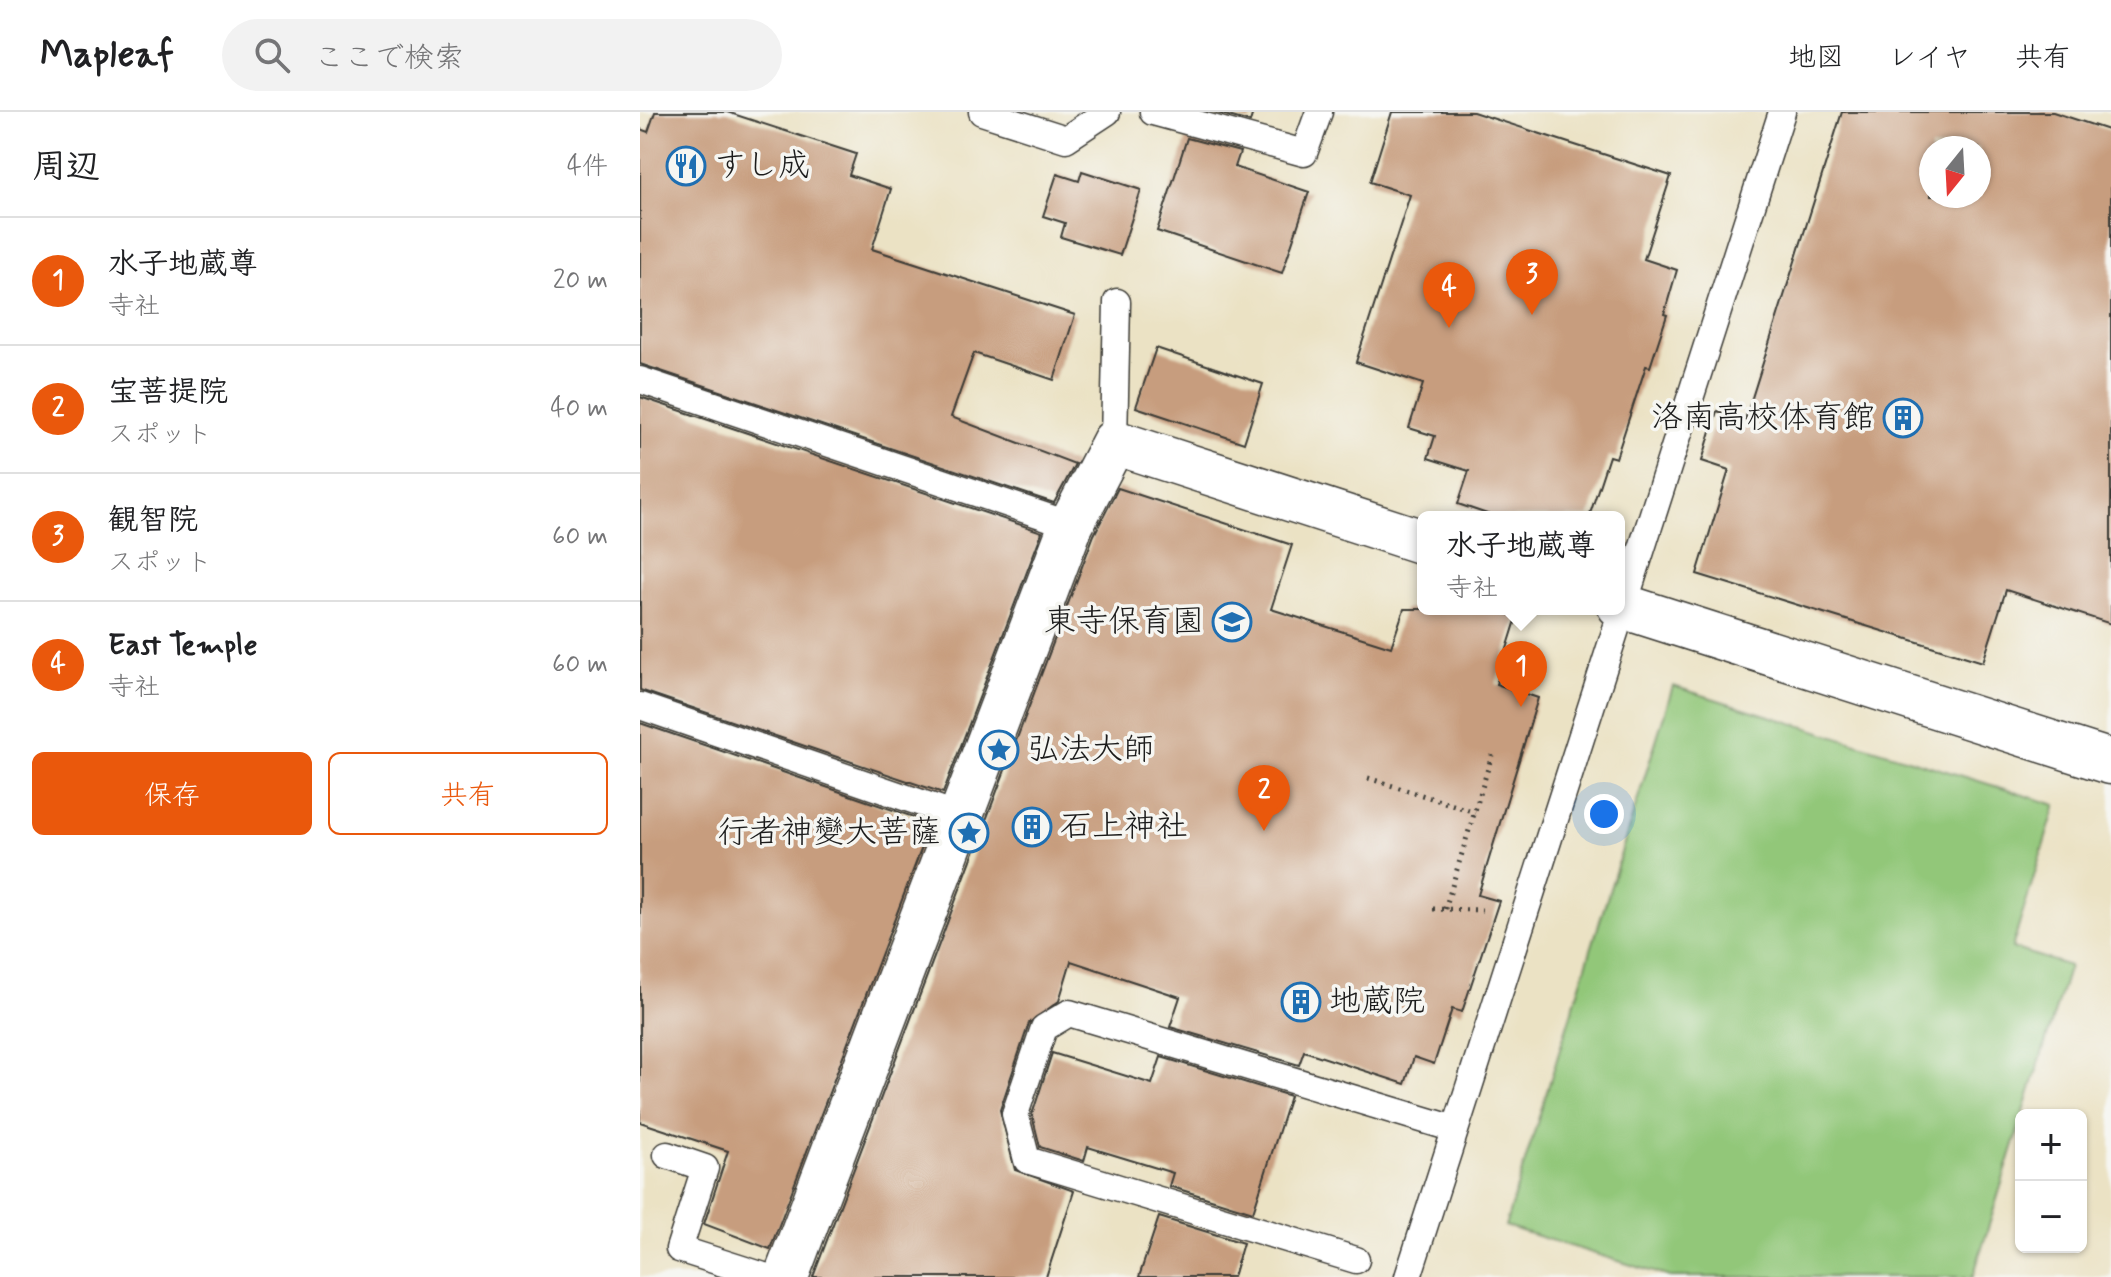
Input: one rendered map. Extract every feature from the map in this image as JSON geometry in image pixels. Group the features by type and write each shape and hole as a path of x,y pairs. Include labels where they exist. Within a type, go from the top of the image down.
{"street":[{"path":"786,1277 1071,525 1114,442 1417,540"},
{"path":"1625,607 2111,762"}],"lane":[{"path":"982,112 1066,139 1107,112"},
{"path":"1153,112 1304,153 1319,112"},
{"path":"1625,594 1782,112"},
{"path":"1114,442 1117,302"},
{"path":"640,380 1071,525"},
{"path":"1400,1274 1455,1129 1618,615"},
{"path":"640,706 962,817"},
{"path":"1356,1260 1027,1160 1015,1114 1044,1028 1069,1013 1455,1129"},
{"path":"667,1155 705,1168 679,1249 767,1277"}],"path":[{"path":"1445,909 1492,755"},
{"path":"1368,778 1475,812"},
{"path":"1433,909 1479,909 1521,923"}],"green space":[{"path":"1673,686 2056,805 2012,948 2069,966 2025,1109 2015,1109 2015,1141 1973,1277 1670,1277 1505,1226"}],"building":[{"path":"655,112 727,112 856,154 849,175 891,189 872,249 1075,315 1054,380 974,353 951,417 1075,464 1054,503 640,364 640,129 648,132"},
{"path":"1214,112 1253,112 1250,122"},
{"path":"1392,112 1473,112 1671,176 1644,259 1677,270 1664,314 1667,315 1650,367 1646,366 1616,458 1609,456 1591,511 1478,511 1458,504 1469,471 1428,458 1435,436 1409,428 1423,384 1356,362 1410,195 1370,182"},
{"name":"洛南高校体育館","path":"1842,112 2053,112 2111,131 2111,624 2006,590 1983,662 1697,574 1729,470 1702,461 1717,411 1745,420"},
{"path":"1187,138 1240,152 1235,167 1309,192 1282,273 1157,231"},
{"path":"1082,171 1141,190 1120,255 1061,237 1065,223 1043,216 1057,174 1079,181"},
{"path":"1156,348 1263,384 1244,443 1136,407"},
{"path":"640,397 1042,532 943,793 640,690"},
{"path":"1118,488 1292,545 1271,609 1391,647 1404,609 1417,609 1417,615 1517,617 1496,684 1538,698 1478,895 1499,901 1462,1012 1452,1009 1434,1064 1414,1057 1405,1084 1304,1051 1299,1065 1170,1027 1180,997 1071,961 1059,1001 1029,1023 1000,1110 1015,1170 1074,1191 1046,1277 813,1277 1094,535"},
{"path":"640,723 931,823 770,1249 704,1224 728,1151 640,1122"},
{"path":"1052,1053 1152,1084 1161,1057 1290,1096 1253,1212 1169,1186 1173,1173 1088,1147 1084,1161 1040,1147 1032,1115"},
{"path":"1159,1217 1243,1243 1233,1277 1139,1277"}],"place":[{"name":"すし成","path":"686,166"},
{"name":"観智院","path":"1532,315"},
{"name":"East Temple","path":"1449,328"},
{"name":"洛南高校体育館","path":"1903,418"},
{"name":"東寺保育園","path":"1232,622"},
{"name":"水子地蔵尊","path":"1521,707"},
{"name":"弘法大師","path":"999,750"},
{"name":"石上神社","path":"1032,827"},
{"name":"宝菩提院","path":"1264,831"},
{"name":"行者神變大菩薩","path":"969,833"},
{"name":"地蔵院","path":"1301,1002"}]}
